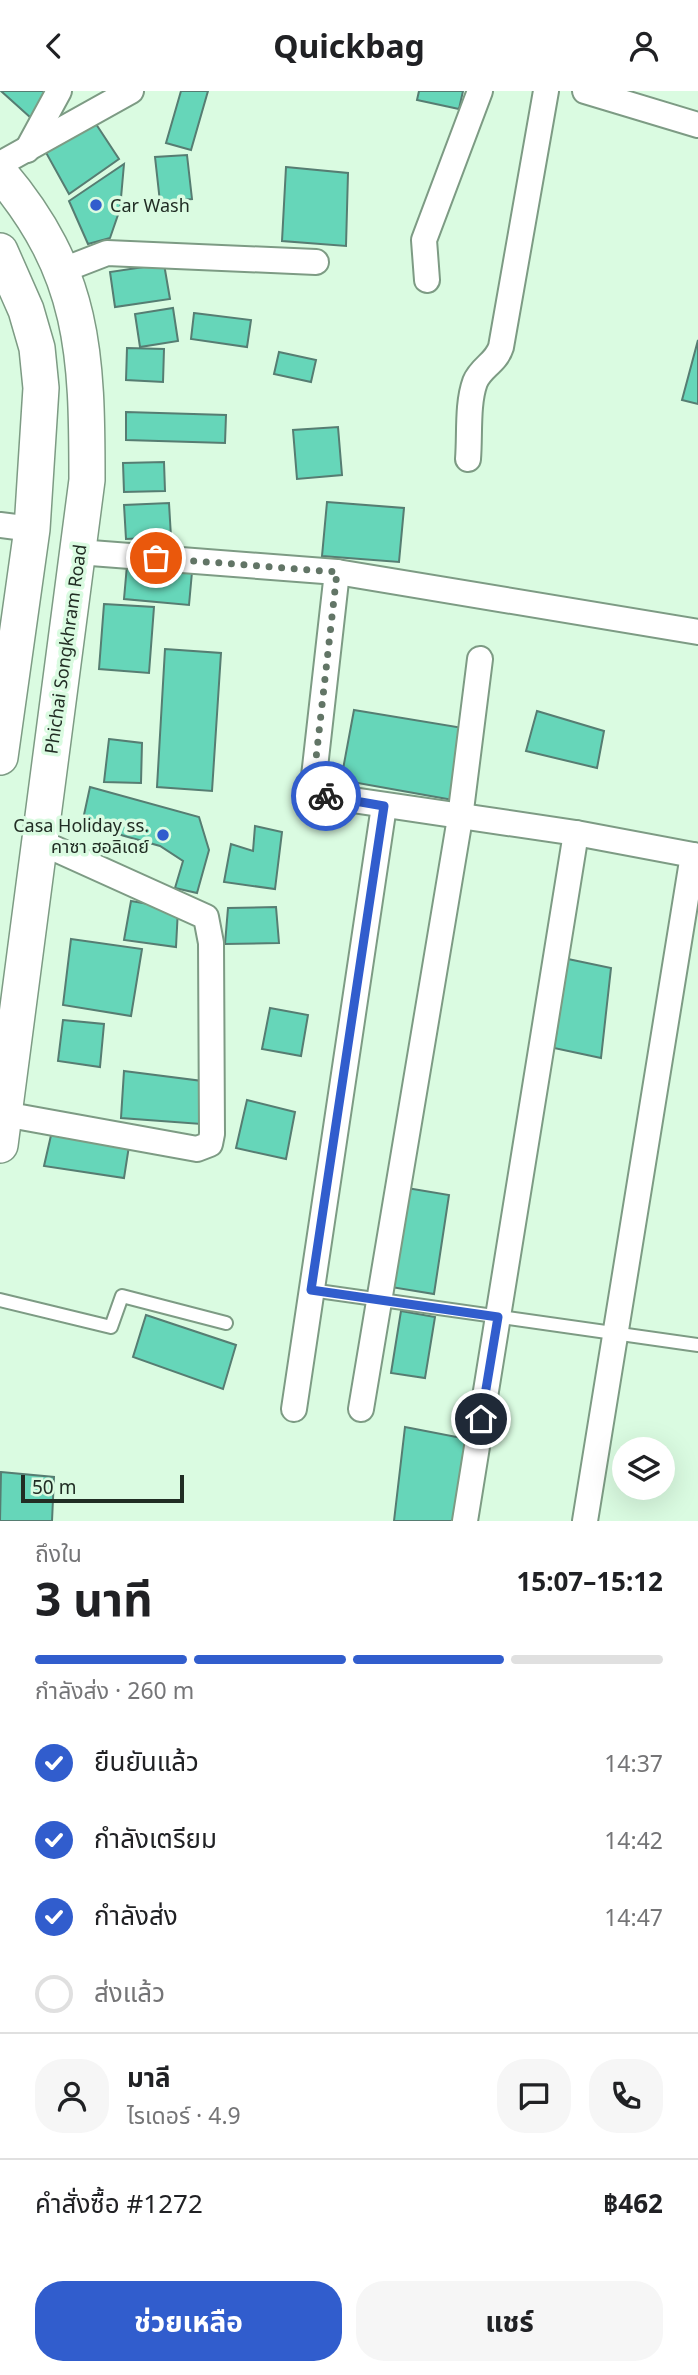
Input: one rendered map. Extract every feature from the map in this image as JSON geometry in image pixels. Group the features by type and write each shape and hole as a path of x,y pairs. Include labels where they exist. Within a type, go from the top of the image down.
{"main road":[{"name":"Phichai Songkhram Road","path":"0,173 27,206 62,270 79,324 87,385 88,479 1,1133"},
{"path":"0,251 26,310 37,348 41,426 16,527 0,757"}],"street":[{"path":"27,150 59,91"},
{"path":"0,164 131,91"},
{"path":"427,280 424,240 480,91"},
{"path":"468,459 473,390 481,372 493,362 501,347 546,91"},
{"path":"593,92 698,125"},
{"path":"62,270 107,253 316,262"},
{"path":"78,552 337,572 698,632"},
{"path":"337,572 312,794 460,818 576,833 695,855 585,1521"},
{"path":"361,1409 460,818 480,659"},
{"path":"294,1409 384,806"},
{"path":"465,1521 576,833"},
{"path":"1,1133 197,1149 210,1144 212,1134 211,943 206,917 40,842"}],"lane":[{"path":"311,1290 698,1345"},
{"path":"0,1300 111,1327 122,1296 226,1323"}],"building":[{"path":"1,91 51,91 31,118"},
{"path":"181,91 208,91 191,150 166,143"},
{"path":"419,91 463,91 459,109 417,100"},
{"path":"94,121 119,159 69,194 44,149"},
{"path":"187,155 192,199 160,202 155,157"},
{"name":"Car Wash","path":"124,164 120,209 110,238 88,244 69,201"},
{"path":"286,167 348,173 346,246 282,241"},
{"path":"164,264 170,299 115,307 110,272"},
{"path":"173,308 178,341 140,347 135,314"},
{"path":"194,313 251,320 247,347 191,339"},
{"path":"698,340 698,404 682,400"},
{"path":"127,348 164,349 163,382 126,380"},
{"path":"279,352 316,360 311,382 274,374"},
{"path":"126,412 226,415 225,443 126,440"},
{"path":"338,427 342,475 297,479 293,430"},
{"path":"164,462 165,491 124,492 123,463"},
{"path":"327,502 404,508 399,562 322,556"},
{"path":"169,503 171,537 126,539 124,505"},
{"path":"127,565 192,572 189,605 124,599"},
{"path":"104,604 154,607 149,673 99,669"},
{"path":"165,649 221,653 212,791 157,787"},
{"path":"354,710 463,728 453,800 341,780"},
{"path":"537,711 604,731 597,768 526,751"},
{"path":"109,739 142,743 141,783 104,782"},
{"name":"Casa Holiday รร. คาซา ฮอลิเดย์","path":"90,787 199,817 209,850 197,893 175,888 183,861 160,846 82,824"},
{"path":"255,826 282,832 275,889 224,882 231,844 253,851"},
{"path":"131,901 178,909 176,947 124,940"},
{"path":"276,907 279,943 225,944 228,908"},
{"path":"71,939 142,949 131,1016 63,1005"},
{"path":"568,959 611,968 601,1058 554,1048"},
{"path":"270,1008 308,1015 301,1056 262,1049"},
{"path":"63,1020 104,1024 100,1067 58,1061"},
{"path":"124,1071 202,1081 201,1124 121,1118"},
{"path":"247,1100 295,1112 286,1159 236,1148"},
{"path":"52,1131 129,1146 124,1178 44,1166"},
{"path":"407,1188 449,1195 434,1294 391,1287"},
{"path":"401,1311 435,1317 425,1378 391,1373"},
{"path":"146,1315 236,1345 223,1389 133,1357"},
{"path":"405,1427 467,1439 453,1521 394,1521"},
{"path":"1,1472 54,1477 52,1521 0,1521"}],"way so far":[{"path":"156,558 337,572 312,794 326,796"}],"place":[{"name":"Car Wash","path":"96,205"},
{"name":"Casa Holiday รร. คาซา ฮอลิเดย์","path":"163,835"}],"route":[{"path":"326,796 384,806 311,1290 498,1317 481,1419"}]}
